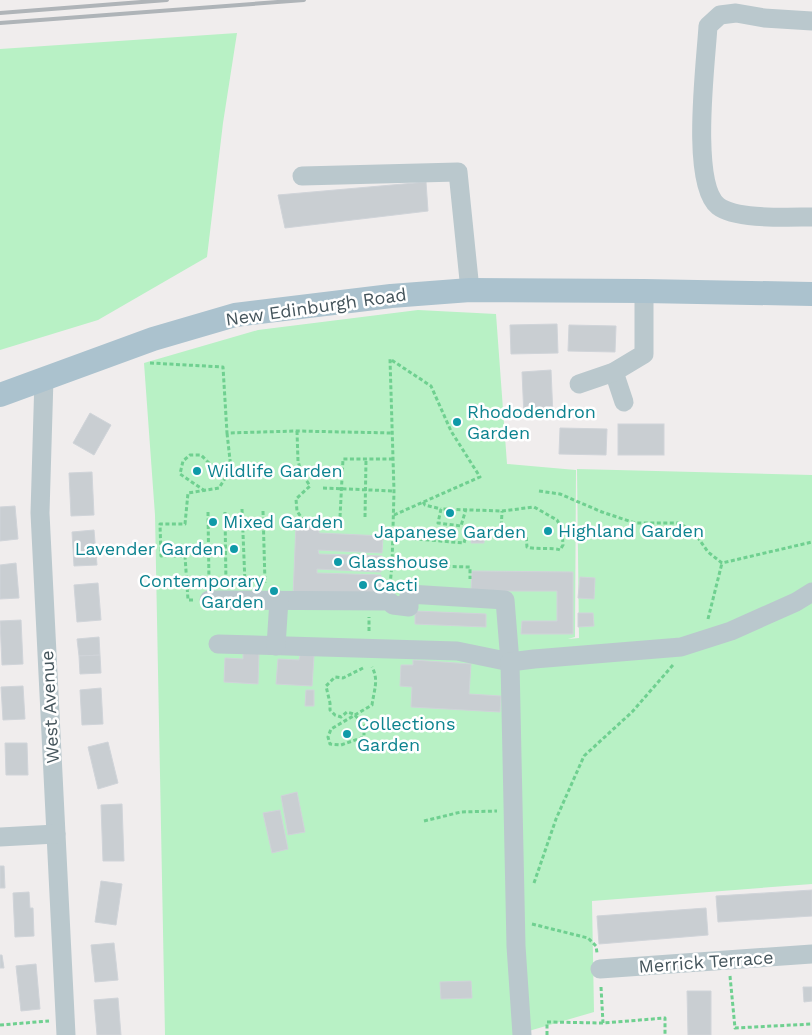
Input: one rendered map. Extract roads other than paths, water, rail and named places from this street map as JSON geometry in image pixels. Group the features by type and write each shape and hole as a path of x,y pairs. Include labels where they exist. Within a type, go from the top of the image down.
{"main road":[{"name":"New Edinburgh Road","path":"0,395 153,339 235,315 391,296 470,290 812,294"}],"street":[{"path":"812,22 764,18 736,13 720,16 708,26 701,104 706,184 718,205 736,214 812,217"},
{"path":"302,176 458,172 470,290"},
{"path":"579,384 614,372 644,354 644,291"},
{"path":"614,372 624,402"},
{"name":"West Avenue","path":"44,378 40,513 66,1028"},
{"path":"218,644 457,651 510,662 680,647 731,630 796,602 812,592"},
{"path":"217,600 389,601 393,605 409,607 409,594 505,600 510,662 516,946 522,1035"},
{"path":"272,600 276,646"},
{"path":"0,837 56,834"},
{"name":"Merrick Terrace","path":"600,969 812,954"}],"railway":[{"path":"0,13 167,0"},
{"path":"0,23 304,0"}],"place":[{"name":"Rhododendron Garden","path":"457,422"},
{"name":"Wildlife Garden","path":"197,471"},
{"name":"Japanese Garden","path":"450,513"},
{"name":"Mixed Garden","path":"213,522"},
{"name":"Highland Garden","path":"548,531"},
{"name":"Lavender Garden","path":"234,549"},
{"name":"Glasshouse","path":"338,562"},
{"name":"Cacti","path":"363,585"},
{"name":"Contemporary Garden","path":"274,591"},
{"name":"Collections Garden","path":"347,734"}]}
